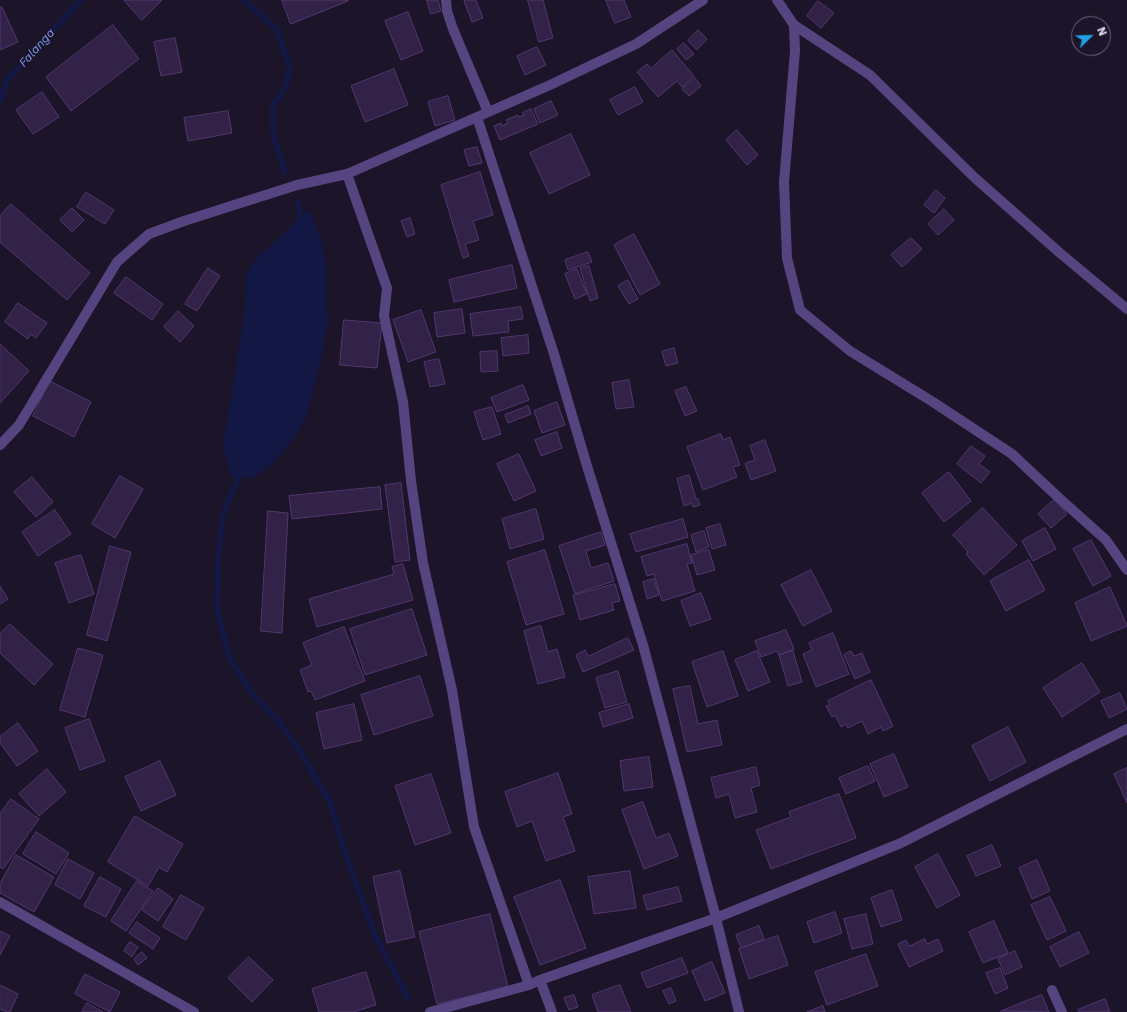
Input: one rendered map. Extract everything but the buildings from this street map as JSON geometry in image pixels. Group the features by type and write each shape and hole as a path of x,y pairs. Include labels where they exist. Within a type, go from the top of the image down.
{"street":[{"path":"446,0 447,11 453,29 488,112"},
{"path":"0,445 19,425 116,262 149,234 184,221 297,185 347,174 550,85 636,44 703,0"},
{"path":"777,0 794,25 870,75 974,178 1127,309"},
{"path":"794,25 795,51 784,182 788,258 800,310 850,352 933,402 1012,454 1106,540 1127,570"},
{"path":"477,117 554,354 643,645 716,918 738,1012"},
{"path":"347,174 388,288 384,316 403,402 411,481 423,563 452,690 474,827 529,985"},
{"path":"430,1012 529,985 716,918 901,843 1127,729"},
{"path":"0,902 194,1012"},
{"path":"540,980 552,1012"},
{"path":"1052,990 1062,1012"}],"shaded area":[{"path":"309,209 321,237 326,264 327,325 321,359 306,418 291,442 270,466 254,477 231,478 223,445 245,310 246,273 259,255 274,243"}],"waterway":[{"name":"Falanga","path":"0,100 8,79 81,0"},
{"path":"244,0 277,30 290,68 287,82 282,93 273,105 273,134 285,172"},
{"path":"298,203 302,223"},
{"path":"241,471 223,515 218,556 217,610 229,657 254,696 276,718 298,748 330,802 346,856 375,935 408,998"}]}
